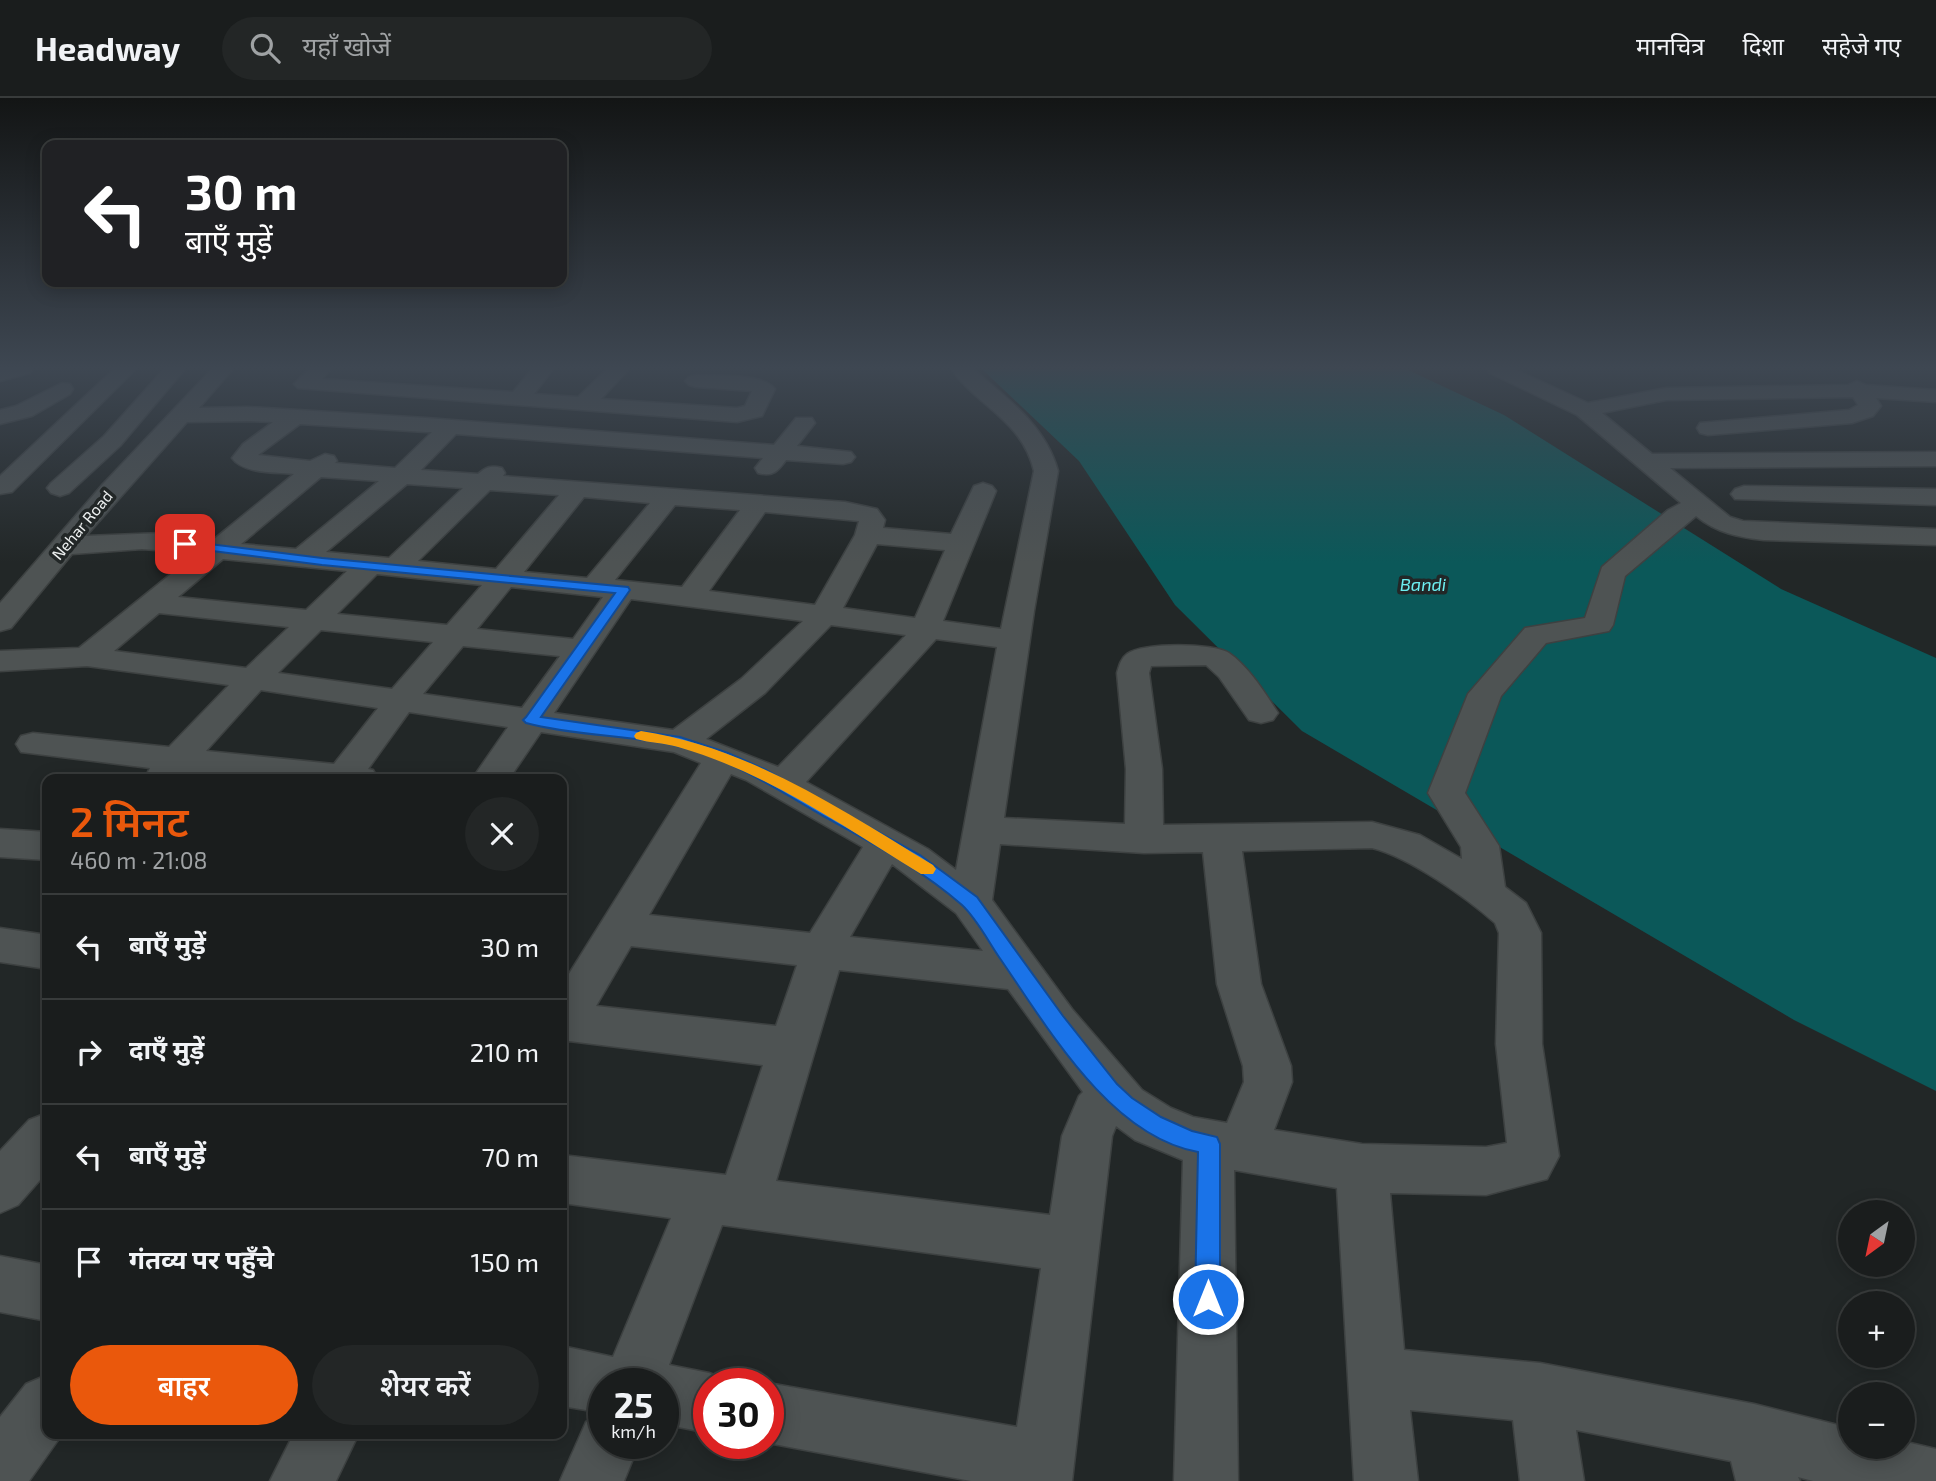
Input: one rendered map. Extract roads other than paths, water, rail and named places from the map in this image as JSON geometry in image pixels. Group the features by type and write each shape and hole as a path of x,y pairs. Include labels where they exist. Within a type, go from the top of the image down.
{"street":[{"path":"1,487 58,434"},
{"path":"60,488 118,434"},
{"name":"Nehar Road","path":"0,622 112,489 163,434"},
{"path":"273,434 251,449 244,458 257,463 484,483 575,477 672,476 776,453 843,457"},
{"path":"87,657 361,434"},
{"path":"301,559 401,476 443,434"},
{"path":"525,434 614,440 672,476 751,503 865,513 872,520 868,535 825,614 813,629 753,686 680,742"},
{"path":"168,769 253,679 312,622 484,483 530,434"},
{"path":"351,774 400,701 502,578 575,477 624,434"},
{"path":"690,597 751,503 776,453 794,434"},
{"path":"971,902 1046,465 1029,434"},
{"path":"1613,434 1696,505 1721,523 1751,531 1926,537"},
{"path":"1828,459 1871,497 1926,537"},
{"path":"1646,461 1936,459"},
{"path":"493,774 581,649 609,589 672,476"},
{"path":"1,487 112,489"},
{"path":"782,785 914,648 926,628 983,491"},
{"path":"1744,494 1936,498"},
{"path":"1486,895 1480,846 1446,793 1485,694 1536,635 1598,625 1612,573 1677,516 1696,505"},
{"path":"868,535 961,543"},
{"path":"64,547 141,541 207,546 218,550 301,559 690,597 1014,640"},
{"path":"153,603 581,649"},
{"path":"1144,839 1144,769 1133,673 1137,661 1145,657 1201,655 1216,658 1230,670 1261,713"},
{"path":"0,660 87,657 680,742 723,757 782,785 914,859 971,902 1020,973 1114,1094 1153,1124 1190,1140 1362,1168 1486,1171 1529,1162 1534,1156 1519,1044 1520,933 1511,914 1412,848 1382,836 1144,839 983,830"},
{"path":"33,744 168,769 268,774"},
{"path":"567,1014 723,757"},
{"path":"1206,1481 1225,1146 1268,1082 1267,1066 1239,984 1221,839"},
{"path":"0,843 42,846"},
{"path":"640,1368 724,1201 791,1048 834,925 885,843"},
{"path":"618,928 1020,973"},
{"path":"0,945 42,951"},
{"path":"567,1023 791,1048"},
{"path":"784,1416 1042,1472 1071,1245 1091,1119 1114,1094"},
{"path":"0,1188 42,1142"},
{"path":"1362,1168 1386,1481"},
{"path":"567,1181 1071,1245"},
{"path":"0,1284 42,1292"},
{"path":"567,1377 588,1381"},
{"path":"1377,1377 1540,1393 1761,1458 1936,1481"},
{"path":"1540,1393 1552,1481"},
{"path":"0,1468 42,1412"},
{"path":"302,1481 325,1439"},
{"path":"592,1481 602,1459"}],"water":[{"name":"Bandi","path":"1050,434 1534,434 1781,589 1936,658 1936,1091 1794,1020 1302,731 1175,605 1079,461"}]}
